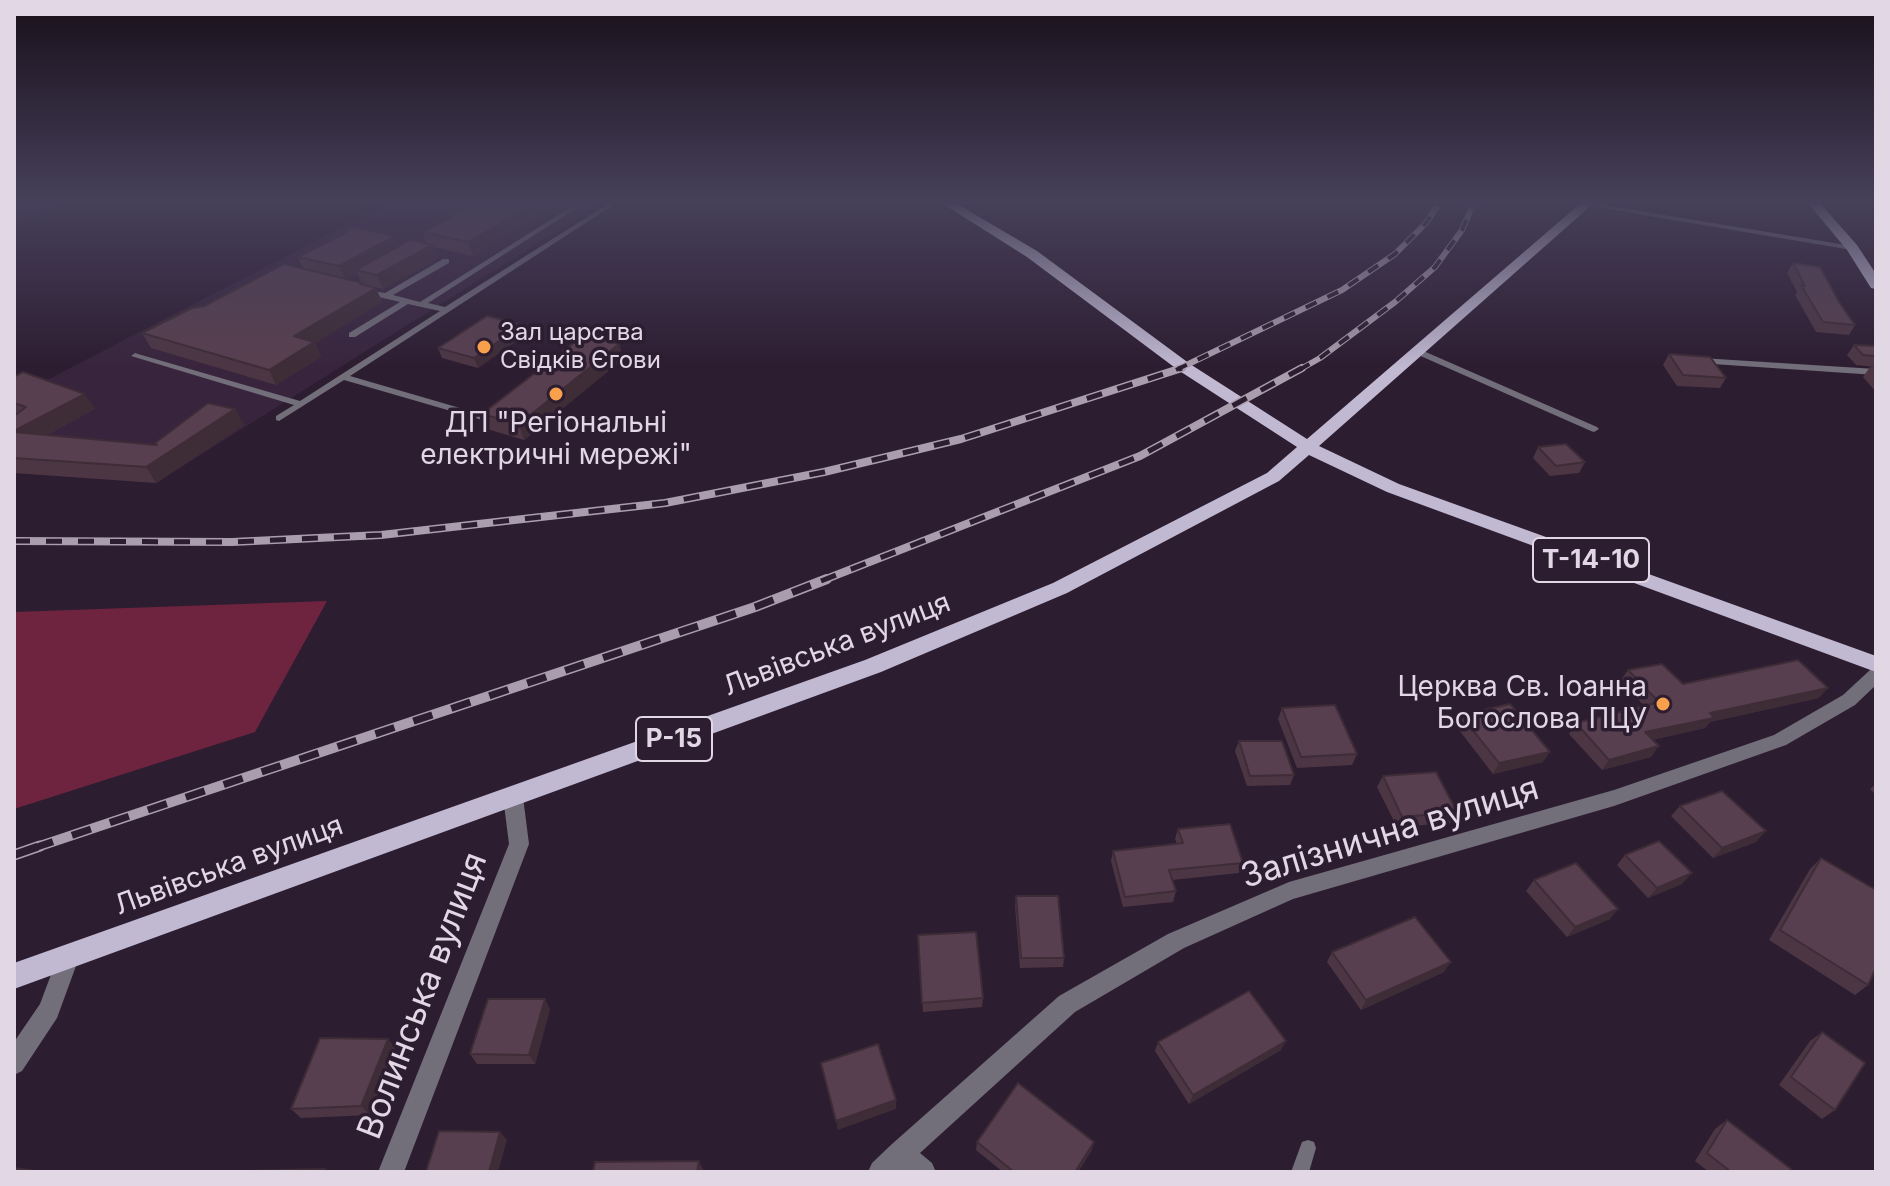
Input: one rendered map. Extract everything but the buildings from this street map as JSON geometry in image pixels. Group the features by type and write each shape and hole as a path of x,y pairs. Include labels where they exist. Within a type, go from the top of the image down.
{"main road":[{"path":"1037,257 1194,374 1309,448"},
{"name":"Львівська вулиця","path":"14,976 873,666 1060,588 1273,477 1526,257"},
{"path":"1858,257 1876,285"},
{"name":"Т-14-10","path":"1309,448 1393,488 1876,664"}],"street":[{"name":"Залізнична вулиця","path":"881,1172 1067,1004 1176,941 1289,891 1614,798 1780,740 1849,700 1876,675"},
{"name":"Волинська вулиця","path":"391,1172 519,844 513,797"},
{"path":"14,1063 49,1010 69,955"},
{"path":"901,1153 923,1172"}],"lane":[{"path":"422,304 496,257"},
{"path":"279,418 528,257"},
{"path":"386,296 446,261"},
{"path":"360,290 446,310"},
{"path":"352,335 407,301"},
{"path":"1419,352 1594,429"},
{"path":"135,356 301,404"},
{"path":"1688,361 1876,372"},
{"path":"342,377 485,418 505,402"},
{"path":"1300,1172 1308,1148"}],"shaded area":[{"path":"284,257 515,257 156,483 14,473 14,397"},
{"path":"327,601 255,732 14,809 14,612"}],"railway":[{"path":"1176,370 1342,290 1390,257"},
{"path":"1299,370 1395,302 1442,257"},
{"path":"1176,370 1182,368"},
{"path":"821,581 1140,456 1302,368"},
{"path":"14,541 232,542 381,535 665,503 824,472 961,439 1176,370"},
{"path":"34,848 755,607 827,579"},
{"path":"14,855 40,846"}],"place":[{"name":"Зал царства Свідків Єгови","path":"484,347"},
{"name":"ДП \"Регіональні електричні мережі\"","path":"556,394"},
{"name":"Церква Св. Іоанна Богослова ПЦУ","path":"1663,704"}]}
